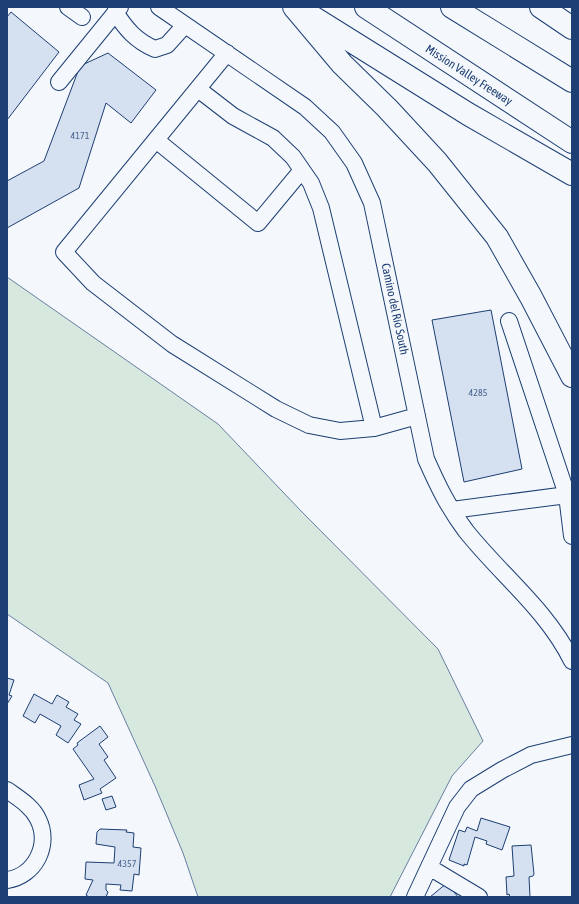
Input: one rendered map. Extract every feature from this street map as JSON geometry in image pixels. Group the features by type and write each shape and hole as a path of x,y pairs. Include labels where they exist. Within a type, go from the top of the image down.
{"highway":[{"path":"295,7 369,54 572,174"},
{"path":"295,7 342,64 387,108 437,162 497,237 531,297 572,376"},
{"name":"Mission Valley Freeway","path":"366,7 572,142"},
{"path":"452,7 572,81"},
{"path":"541,7 572,28"},
{"path":"563,7 572,11"}],"street":[{"path":"68,7 82,17"},
{"name":"Camino del Rio South","path":"159,7 305,107 332,132 354,163 372,203 426,459 443,497 467,532 539,611 564,646 572,661"},
{"path":"59,82 117,10 126,29 142,43 155,49 167,45 185,25"},
{"path":"227,53 64,252 93,283 172,344 276,409 309,425 340,431 374,428 417,416"},
{"path":"198,89 233,116 273,138 292,157 311,184 321,208 374,428"},
{"path":"156,140 258,223 302,170"},
{"path":"509,321 567,495 572,536"},
{"path":"452,510 567,495"},
{"path":"415,897 457,807 472,789 502,770 531,755 572,745"},
{"path":"7,790 29,807 38,819 43,835 42,851 34,865 22,876 7,880"},
{"path":"429,867 479,897"}],"shaded area":[{"path":"7,277 218,424 303,513 438,649 483,741 452,776 390,897 198,897 183,853 155,786 108,683 7,614"}],"building":[{"path":"11,12 59,52 7,120 7,17"},
{"path":"108,53 156,90 131,123 106,103 79,188 7,228 7,181 44,161 80,66"},
{"path":"491,310 522,469 464,482 432,320"},
{"path":"7,678 14,680 9,695 12,696 7,704"},
{"path":"34,694 52,704 57,695 69,702 66,707 78,714 74,720 81,724 68,743 56,735 61,726 40,714 35,723 23,716"},
{"path":"100,726 108,737 99,744 108,757 104,760 116,778 100,789 102,793 84,800 79,785 94,779 73,749 78,745 77,743"},
{"path":"112,796 116,807 106,810 102,799"},
{"path":"481,818 510,827 502,850 486,844 487,841 475,837 467,865 464,864 464,866 449,860 459,830 465,832 467,827 477,831"},
{"path":"100,829 127,830 126,832 134,833 133,847 141,848 139,875 134,874 132,891 120,890 121,885 106,884 106,890 108,892 106,897 89,897 86,895 93,880 85,879 86,862 114,863 115,847 96,844 97,832"},
{"path":"531,845 534,874 533,876 529,877 530,897 510,897 509,894 507,895 506,877 514,876 512,846"},
{"path":"447,883 458,897 430,897"}]}
